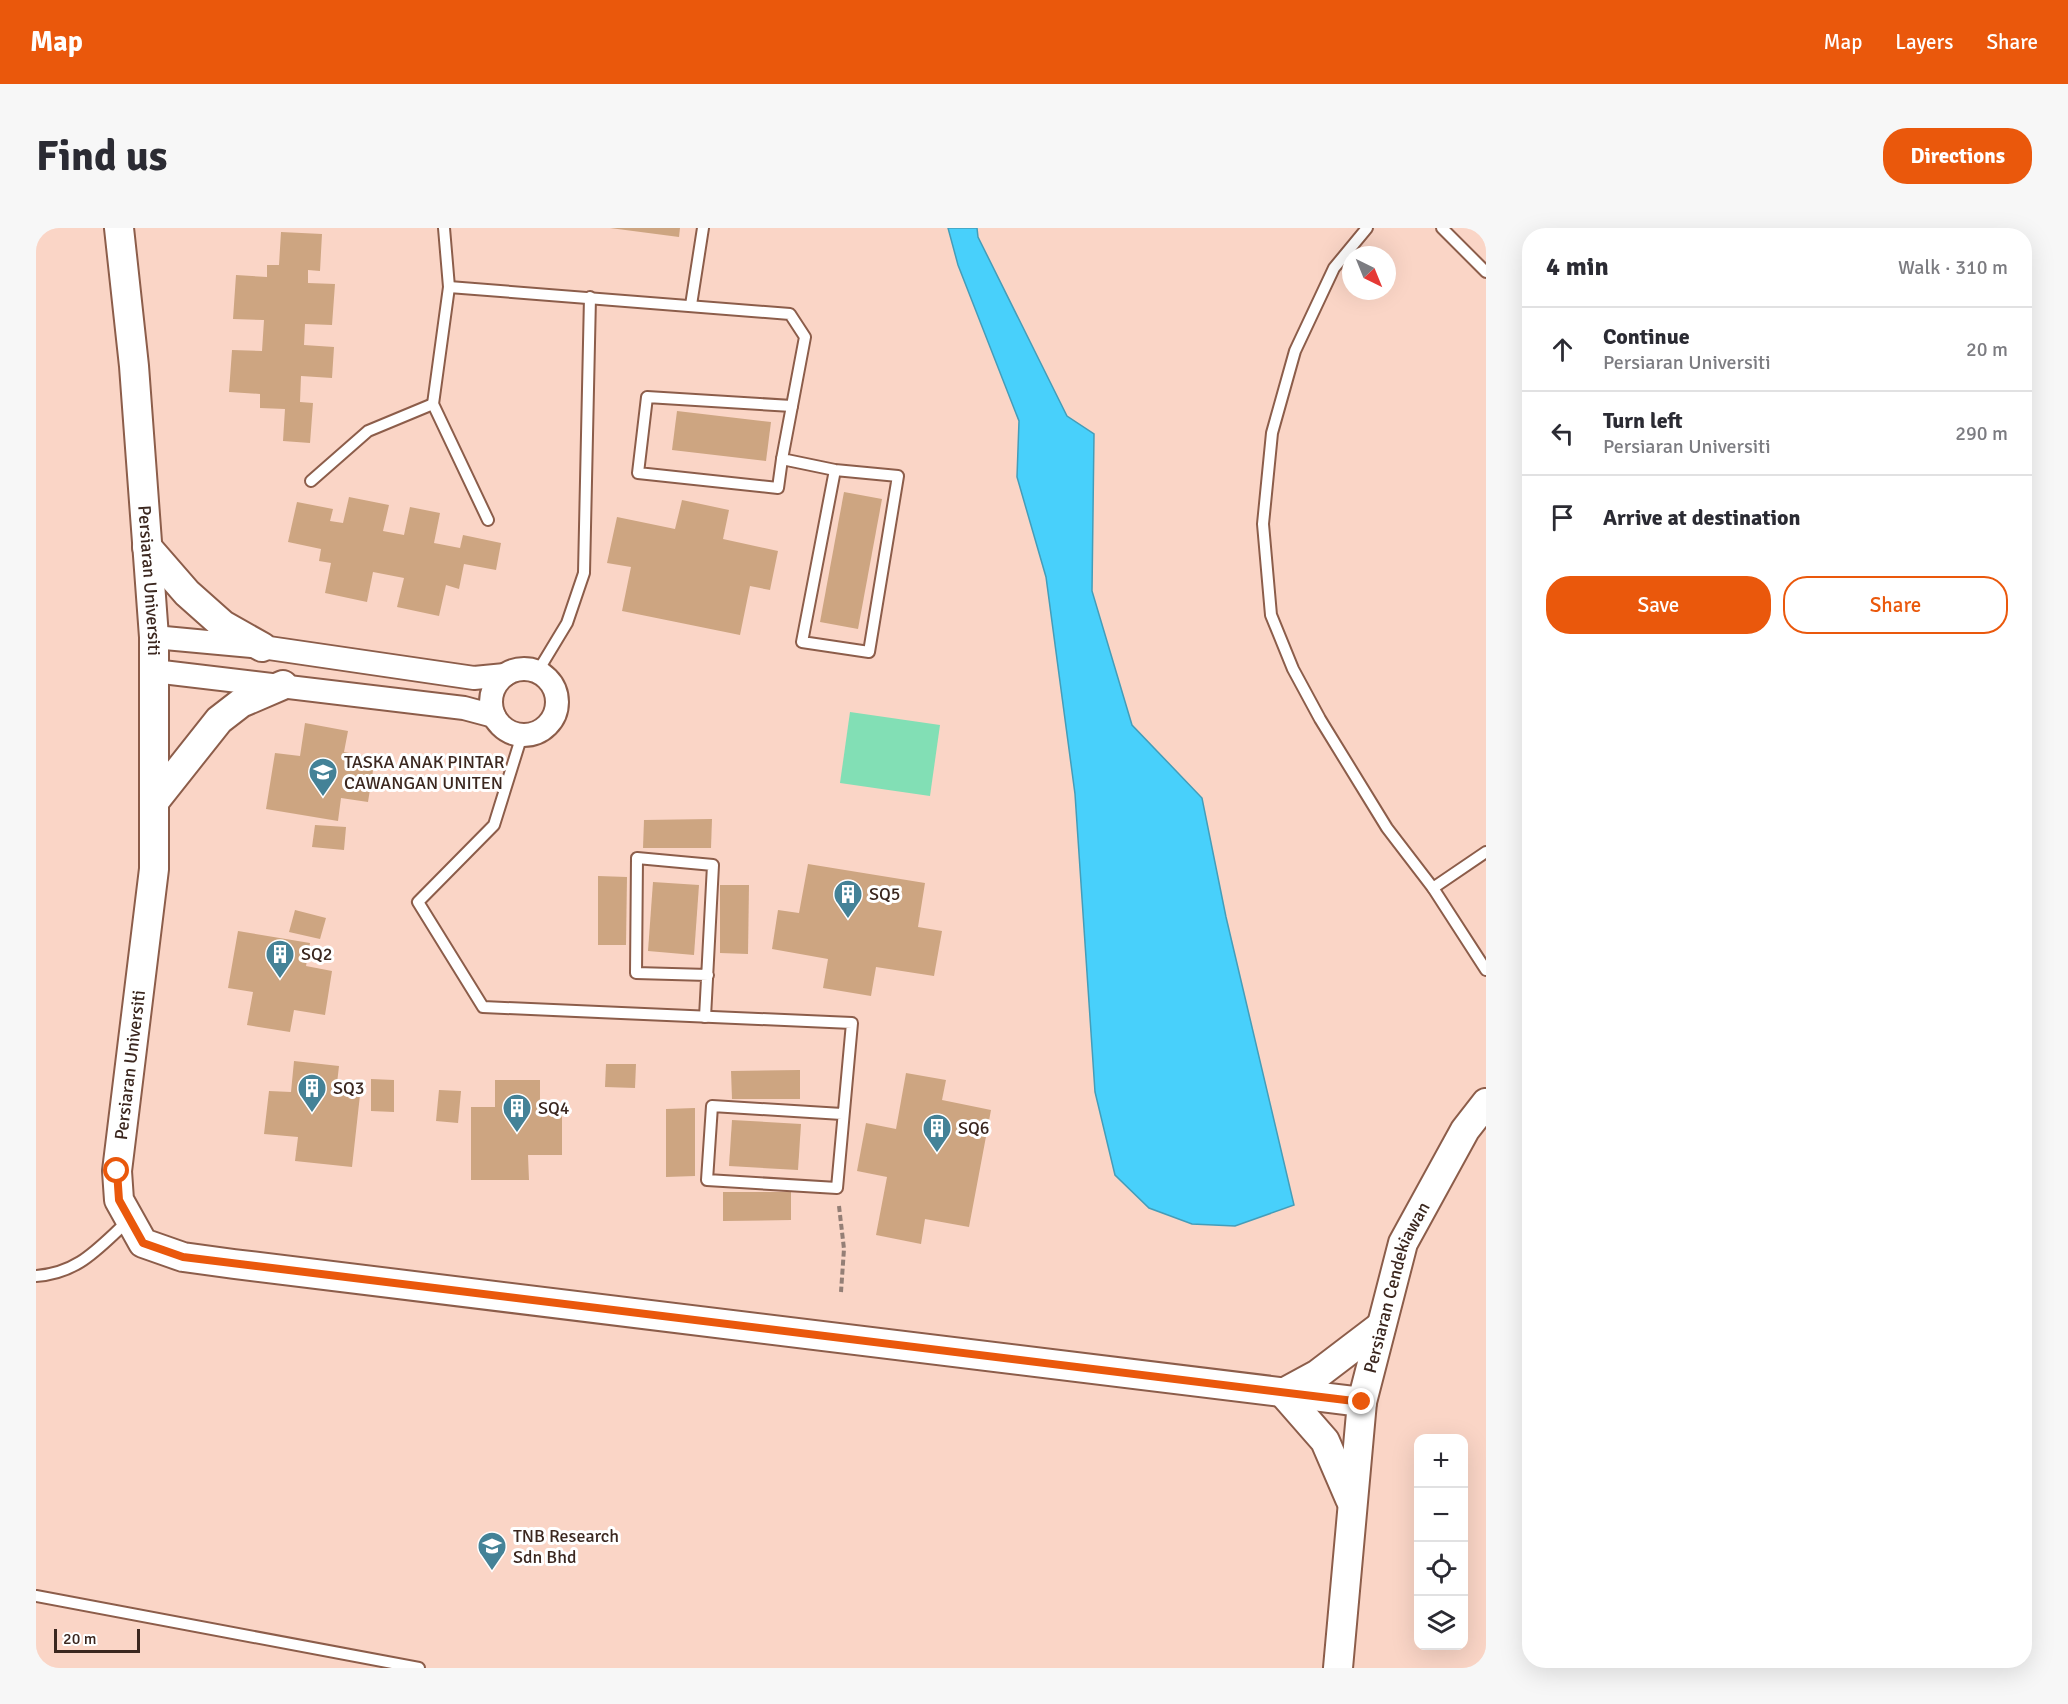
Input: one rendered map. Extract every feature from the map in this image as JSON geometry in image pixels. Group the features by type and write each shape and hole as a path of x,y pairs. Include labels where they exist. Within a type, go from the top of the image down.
{"street":[{"name":"Persiaran Universiti","path":"119,228 134,366 154,637 154,868 117,1171 119,1200 143,1243 183,1257 1362,1402"},
{"path":"147,547 187,593 223,625 262,647"},
{"path":"154,637 262,647 474,678 505,675 527,669 538,671 554,687 557,710 544,729 533,734 522,735 501,726 494,717 492,694 505,675"},
{"path":"154,671 464,708 494,717"},
{"path":"154,802 219,720 240,703 283,685"},
{"name":"Persiaran Cendekiawan","path":"1338,1668 1362,1402 1402,1243 1465,1130 1486,1103"},
{"path":"1352,1507 1338,1467 1325,1442 1283,1393 1318,1374 1381,1326"}],"lane":[{"path":"444,228 449,287 433,404 488,520"},
{"path":"691,305 703,228"},
{"path":"1366,228 1334,268 1294,351 1272,433 1263,524 1271,615 1293,669 1320,719 1387,828 1433,888 1486,970"},
{"path":"1442,228 1486,272"},
{"path":"449,287 790,314 805,337 777,488 638,473 647,397 792,406"},
{"path":"538,671 567,623 584,573 590,297"},
{"path":"311,481 368,431 433,404"},
{"path":"782,459 835,470 898,477 869,652 802,642 835,470"},
{"path":"522,735 494,825 418,902 483,1007 852,1023 837,1188 707,1180 712,1106 842,1114"},
{"path":"1433,888 1484,857"},
{"path":"705,1017 708,975 713,865 637,858 636,973 708,975"},
{"path":"36,1276 57,1274 79,1265 130,1219"},
{"path":"36,1596 418,1668"}],"path":[{"path":"837,1188 844,1249 841,1292"}],"shaded area":[{"path":"36,228 1486,228 1486,1668 36,1668"}],"green space":[{"path":"850,712 940,725 930,796 840,783"}],"water":[{"path":"948,228 977,228 978,237 1067,416 1094,434 1092,591 1132,725 1202,798 1226,917 1294,1205 1235,1226 1192,1224 1149,1208 1115,1175 1095,1092 1075,794 1046,577 1017,477 1019,421 958,265"}],"building":[{"path":"610,228 680,228 679,237"},
{"path":"281,232 322,234 320,271 308,270 308,283 335,284 332,325 305,324 304,345 334,347 332,378 301,376 300,402 313,403 310,443 283,441 285,409 260,408 260,394 229,392 232,350 262,351 264,320 233,319 236,275 267,277 267,265 279,265"},
{"path":"677,411 771,422 766,461 672,450"},
{"path":"844,492 882,499 858,629 820,622"},
{"path":"349,497 389,505 383,531 404,535 410,507 440,513 434,543 460,548 463,535 501,543 496,570 464,564 459,589 446,585 439,616 397,607 404,578 373,572 367,602 325,593 331,563 319,561 321,549 288,542 297,502 333,509 330,521 343,523"},
{"path":"682,500 729,510 723,539 778,551 770,590 750,586 740,635 622,611 631,567 607,563 617,517 675,529"},
{"path":"305,723 348,731 344,752 375,758 368,802 341,798 338,821 266,809 275,753 300,756"},
{"path":"712,819 711,848 643,848 644,820"},
{"path":"315,825 346,827 344,850 312,847"},
{"name":"SQ5","path":"808,864 925,883 918,927 942,931 934,976 876,967 871,996 823,988 828,959 772,949 778,910 799,913"},
{"path":"598,876 627,877 626,945 598,945"},
{"path":"653,882 699,885 694,955 648,951"},
{"path":"720,885 749,885 748,954 720,953"},
{"path":"295,910 326,918 320,939 289,932"},
{"name":"SQ2","path":"238,931 310,943 306,966 332,971 325,1015 294,1010 290,1032 247,1025 253,992 228,988"},
{"name":"SQ3","path":"294,1061 339,1066 336,1092 360,1095 352,1167 295,1161 298,1137 264,1134 269,1091 291,1092"},
{"path":"606,1064 636,1064 635,1088 605,1087"},
{"path":"800,1070 800,1099 732,1099 731,1071"},
{"name":"SQ6","path":"906,1073 946,1080 942,1100 991,1110 969,1227 925,1219 921,1244 876,1235 887,1177 857,1171 866,1123 896,1129"},
{"path":"371,1079 394,1080 394,1112 371,1111"},
{"name":"SQ4","path":"495,1080 540,1080 540,1112 562,1112 562,1155 528,1155 529,1180 471,1180 471,1107 495,1107"},
{"path":"439,1090 461,1091 458,1123 436,1121"},
{"path":"695,1108 695,1176 666,1177 666,1109"},
{"path":"732,1120 801,1124 798,1170 729,1166"},
{"path":"723,1192 791,1192 791,1220 723,1221"}],"place":[{"name":"TASKA ANAK PINTAR CAWANGAN UNITEN","path":"323,798"},
{"name":"SQ5","path":"848,920"},
{"name":"SQ2","path":"280,980"},
{"name":"SQ3","path":"312,1114"},
{"name":"SQ4","path":"517,1134"},
{"name":"SQ6","path":"937,1154"},
{"name":"TNB Research Sdn Bhd","path":"492,1572"}],"route":[{"path":"117,1171 119,1200 143,1243 183,1257 1362,1402"}]}
